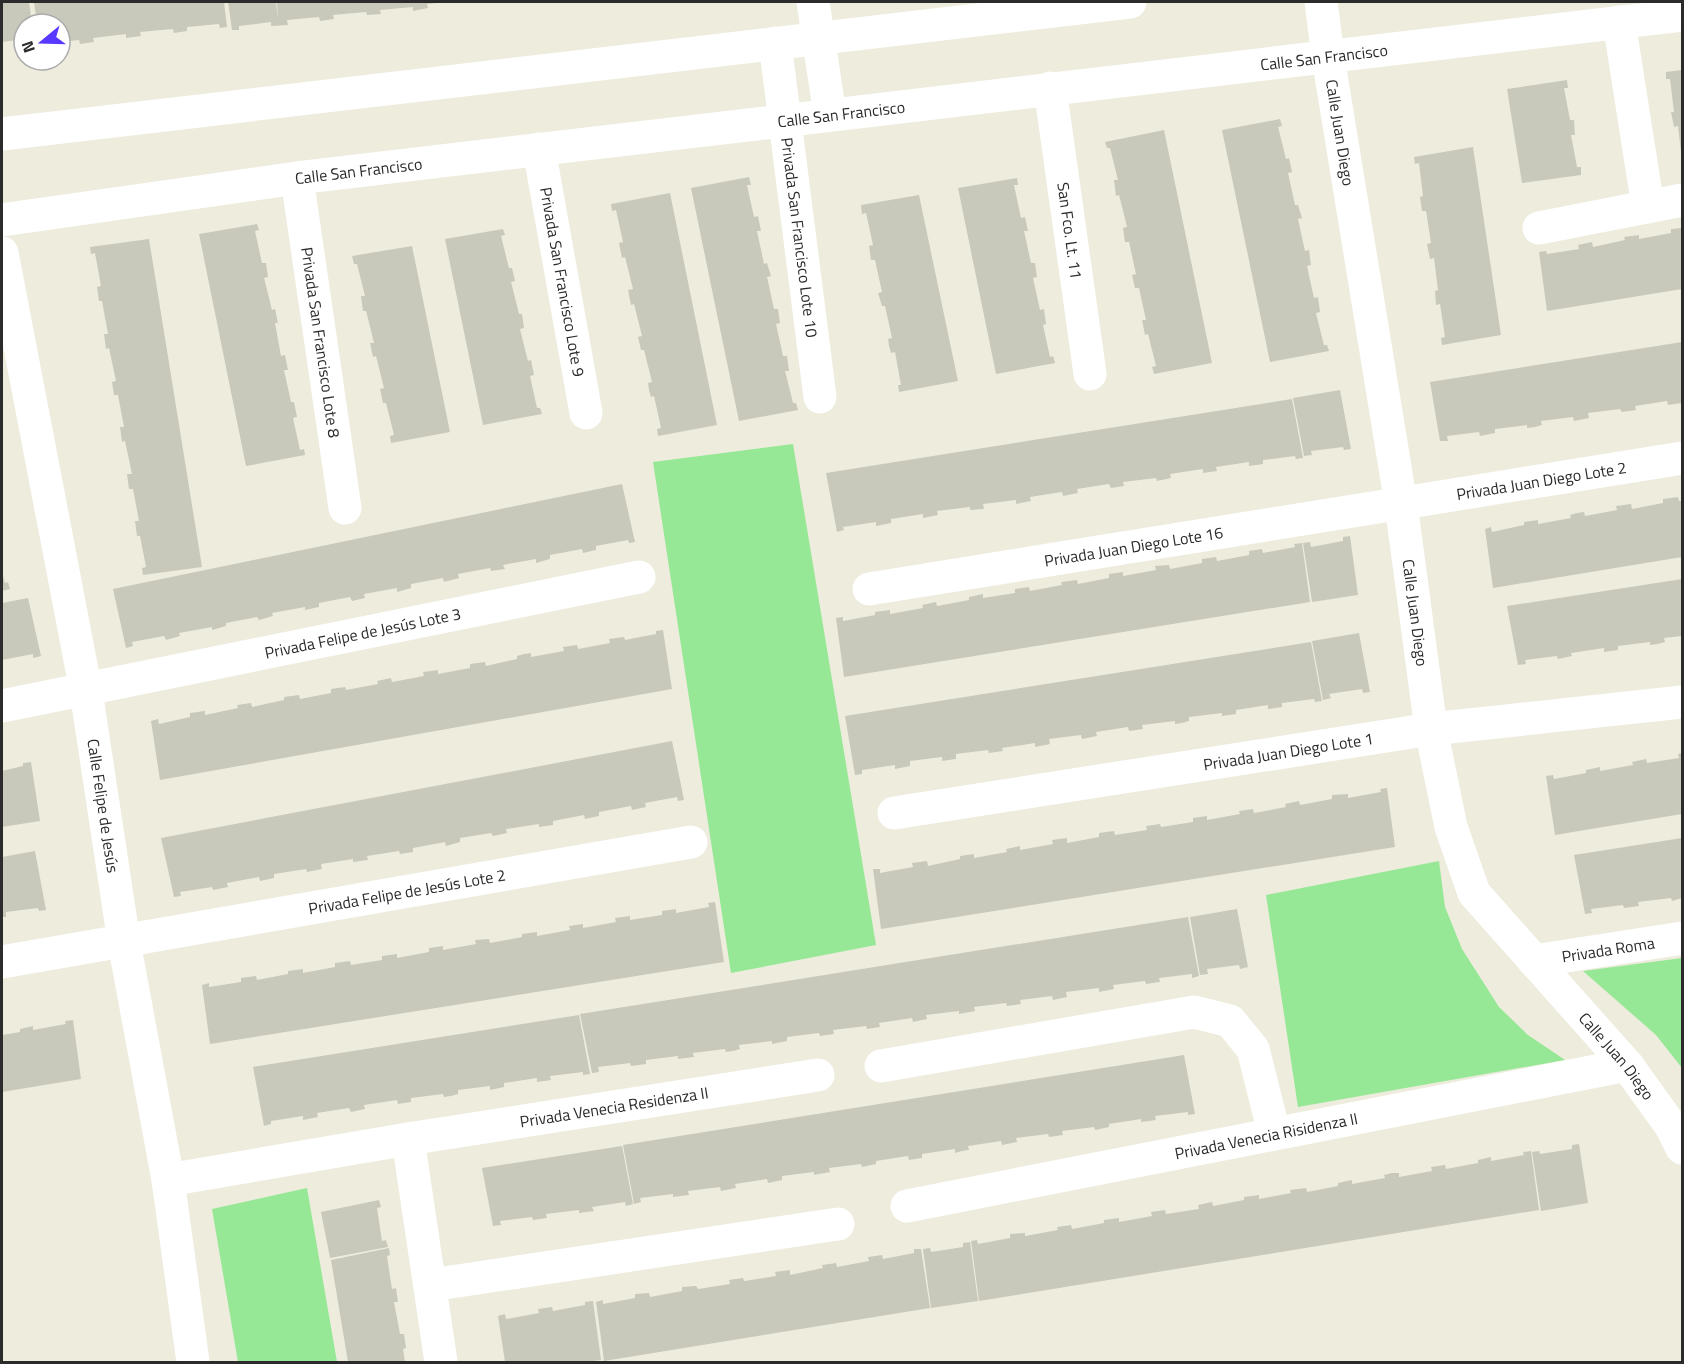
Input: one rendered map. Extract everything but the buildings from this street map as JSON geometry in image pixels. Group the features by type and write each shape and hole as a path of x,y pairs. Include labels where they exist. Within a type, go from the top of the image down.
{"street":[{"path":"813,2 830,115"},
{"path":"2,137 1130,2"},
{"name":"Calle Juan Diego","path":"1321,2 1401,504 1431,729 1451,827 1474,893 1627,1065 1671,1126 1683,1148"},
{"name":"Calle San Francisco","path":"2,220 297,178 1683,15"},
{"path":"1619,22 1648,207"},
{"name":"Privada San Francisco Lote 10","path":"776,43 820,397"},
{"name":"San Fco. Lt. 11","path":"1050,88 1090,374"},
{"name":"Privada San Francisco Lote 9","path":"539,149 586,413"},
{"name":"Privada San Francisco Lote 8","path":"297,178 345,508"},
{"path":"1539,228 1683,200"},
{"name":"Calle Felipe de Jesús","path":"2,253 86,691 124,942 168,1180 193,1362"},
{"name":"Privada Juan Diego Lote 2","path":"1401,504 1683,458"},
{"name":"Privada Juan Diego Lote 16","path":"868,589 1401,504"},
{"name":"Privada Felipe de Jesús Lote 3","path":"2,706 86,691 639,577"},
{"name":"Privada Juan Diego Lote 1","path":"894,813 1431,729 1683,702"},
{"name":"Privada Felipe de Jesús Lote 2","path":"2,963 691,842"},
{"name":"Privada Roma","path":"1534,961 1683,938"},
{"path":"881,1066 1194,1012 1230,1021 1253,1049 1274,1133"},
{"name":"Privada Venecia Risidenza II","path":"907,1206 1627,1065"},
{"name":"Privada Venecia Residenza II","path":"168,1180 408,1139 818,1075"},
{"path":"408,1139 441,1362"},
{"path":"431,1285 838,1224"}],"green space":[{"path":"793,444 876,945 731,973 653,462"},
{"path":"1439,861 1445,907 1462,949 1499,1007 1528,1035 1565,1060 1298,1107 1266,895"},
{"path":"1682,958 1682,1068 1656,1035 1583,971"},
{"path":"307,1188 337,1362 238,1362 212,1209"}]}
